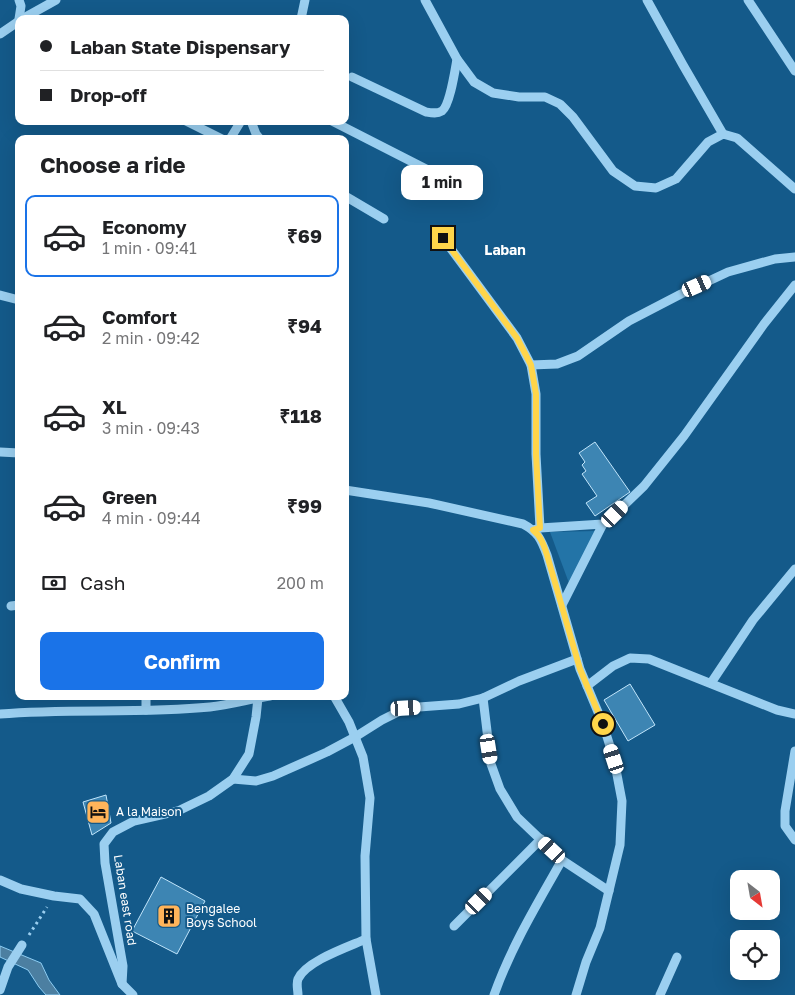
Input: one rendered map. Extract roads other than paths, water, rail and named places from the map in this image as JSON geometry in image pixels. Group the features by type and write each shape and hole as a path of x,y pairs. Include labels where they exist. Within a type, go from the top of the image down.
{"street":[{"path":"19,0 21,6 20,15"},
{"path":"28,15 56,0"},
{"path":"302,15 306,0"},
{"path":"425,0 457,59 474,82 493,93 519,97 545,97 560,104 573,117 613,171 635,186 656,188 676,179 708,142 723,134"},
{"path":"647,0 723,134 737,138 795,189"},
{"path":"748,0 795,71"},
{"path":"0,34 15,23"},
{"path":"352,77 426,112 434,113 442,111 448,102 457,59"},
{"path":"194,125 214,135"},
{"path":"340,125 430,171"},
{"path":"349,198 384,220"},
{"path":"443,238 517,338 531,365 536,394 536,529 547,555 577,659 603,724 614,759 622,801 620,845 600,928 586,962 576,995"},
{"path":"531,365 557,364 578,356 629,321 728,272 775,258 795,257"},
{"path":"562,605 603,524 644,486 684,436 764,324 795,285"},
{"path":"0,295 15,299"},
{"path":"0,452 15,453"},
{"path":"349,491 428,503 514,521 536,529 603,524"},
{"path":"711,683 753,620 795,569"},
{"path":"587,686 613,666 630,658 649,659 777,710 795,714"},
{"path":"233,779 256,781 273,776 355,737 406,708 459,704 483,698 519,681 577,659"},
{"path":"483,698 491,764 500,789 518,817 562,860 609,891"},
{"path":"146,700 146,710"},
{"path":"0,714 212,707 248,700"},
{"name":"Laban east road","path":"122,984 123,966 105,863 104,844 113,832 120,828 134,821 178,812 209,796 233,779 248,754 258,700"},
{"path":"336,700 349,722 363,757 370,798 365,856 366,939 376,995"},
{"path":"795,751 784,811 785,826 795,840"},
{"path":"454,926 541,839"},
{"path":"494,995 503,969 528,919 562,860"},
{"path":"0,880 21,889 80,899 94,914 122,984 133,995"},
{"path":"298,995 297,981 304,970 316,962 366,939"},
{"path":"0,990 8,967 22,945"},
{"path":"660,995 677,957"}],"place":[{"name":"A la Maison","path":"98,812"},
{"name":"Bengalee Boys School","path":"169,916"}],"district":[{"name":"Laban","path":"505,250"}]}
